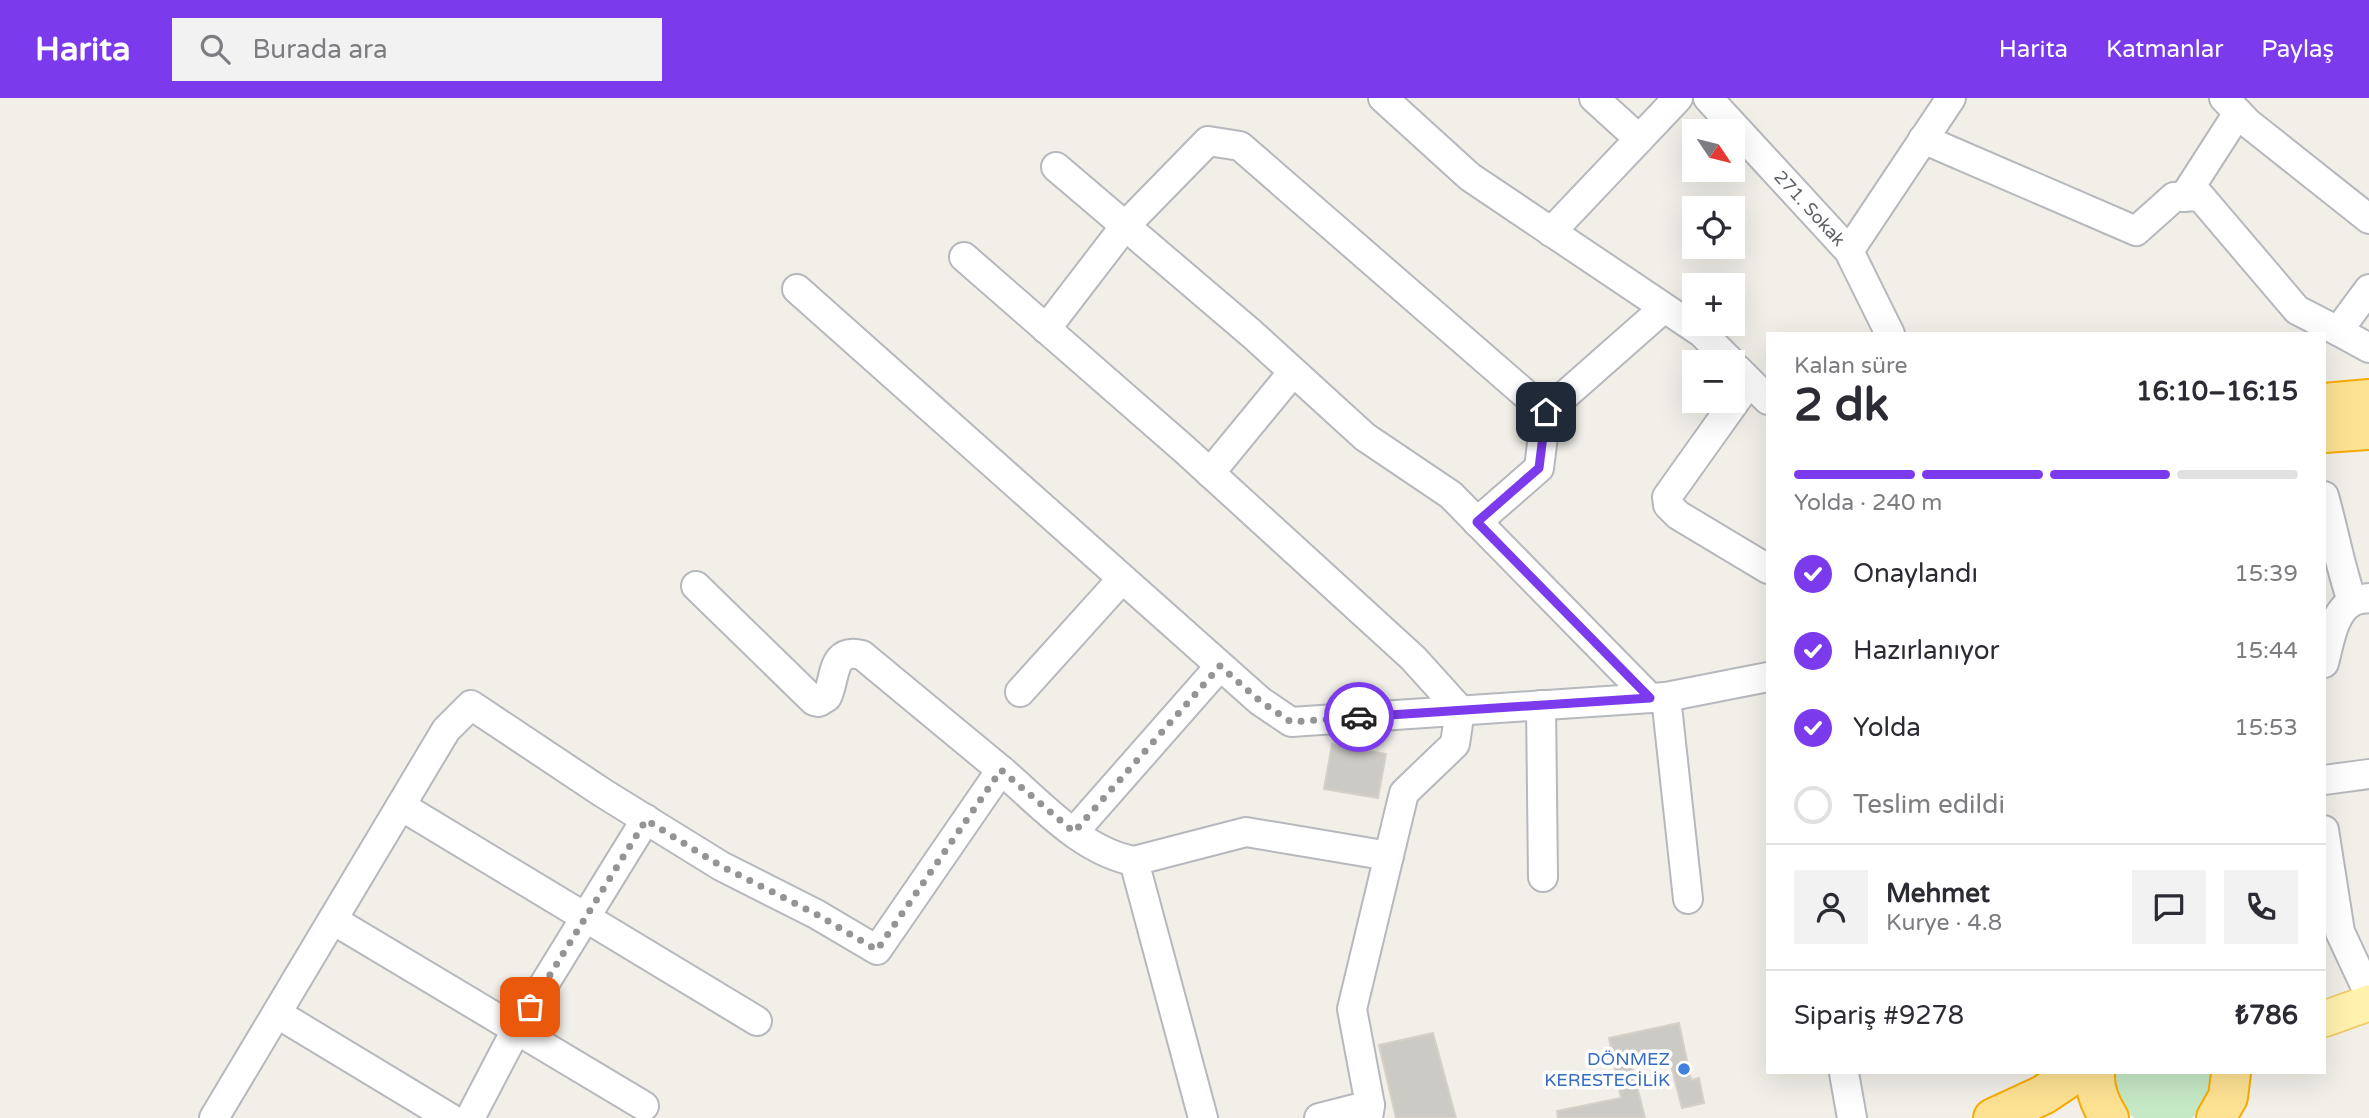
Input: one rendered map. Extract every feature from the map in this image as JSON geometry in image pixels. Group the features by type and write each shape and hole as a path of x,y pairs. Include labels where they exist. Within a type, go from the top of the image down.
{"highway":[{"path":"2326,403 2369,399"},
{"path":"2326,433 2369,430"},
{"path":"1993,1118 2043,1095 2074,1074"},
{"path":"2095,1074 2094,1083 2100,1104 2109,1118"}],"main road":[{"path":"2326,1018 2369,1003"}],"street":[{"path":"1383,98 1470,177 1702,333 1719,350"},
{"path":"1594,98 1639,139"},
{"path":"1551,232 1678,98"},
{"name":"271. Sokak","path":"1708,98 1849,250 1889,332"},
{"path":"1849,250 1951,98"},
{"path":"2184,197 2231,105 2369,219"},
{"path":"1923,139 2136,231 2174,197 2200,196 2297,310 2369,348"},
{"path":"1046,329 1125,226 1208,141 1240,146 1546,412"},
{"path":"1056,167 1293,372 1365,438 1451,495 1658,697 1688,899"},
{"path":"964,257 1210,473 1413,658 1460,710"},
{"path":"797,289 1220,666 1260,701 1291,722 1658,697 1766,677"},
{"path":"2338,331 2369,289"},
{"path":"1477,522 1539,468 1546,412 1664,308"},
{"path":"1210,473 1293,372"},
{"path":"1722,413 1667,497 1667,501 1672,511 1766,568"},
{"path":"2326,504 2342,574 2361,600 2343,610 2334,625 2326,655"},
{"path":"1020,692 1122,579"},
{"path":"696,586 814,701 819,702 827,697 835,668 841,658 852,653 862,654 1074,832 1104,852 1134,861 1246,832 1390,856"},
{"path":"1074,832 1220,666"},
{"path":"214,1118 446,730 471,705 603,793 721,866 816,914 877,950 1001,770"},
{"path":"1541,705 1543,877"},
{"path":"1319,1118 1369,1112 1352,1009 1404,793 1455,744 1460,710"},
{"path":"2326,780 2369,774"},
{"path":"401,806 757,1021"},
{"path":"470,1118 516,1030 646,820"},
{"path":"2326,843 2340,932 2369,994"},
{"path":"1134,861 1203,1118"},
{"path":"333,920 644,1106"},
{"path":"278,1014 450,1118"},
{"path":"1844,1074 1852,1118"}],"green space":[{"path":"2114,1074 2213,1074 2207,1098 2192,1118 2135,1118 2118,1098"}],"building":[{"path":"1332,744 1386,754 1378,798 1324,789"},
{"path":"1679,1023 1691,1080 1699,1078 1704,1103 1682,1108 1668,1054 1631,1063 1645,1118 1558,1118 1557,1111 1621,1098 1609,1038"},
{"path":"1433,1033 1456,1118 1396,1118 1379,1045"}],"way so far":[{"path":"530,1007 646,820 721,866 816,914 877,950 1001,770 1074,832 1220,666 1260,701 1291,722 1359,717"}],"place":[{"name":"DÖNMEZ KERESTECİLİK","path":"1684,1069"}],"route":[{"path":"1359,717 1650,698 1477,522 1539,468 1546,412"}]}
